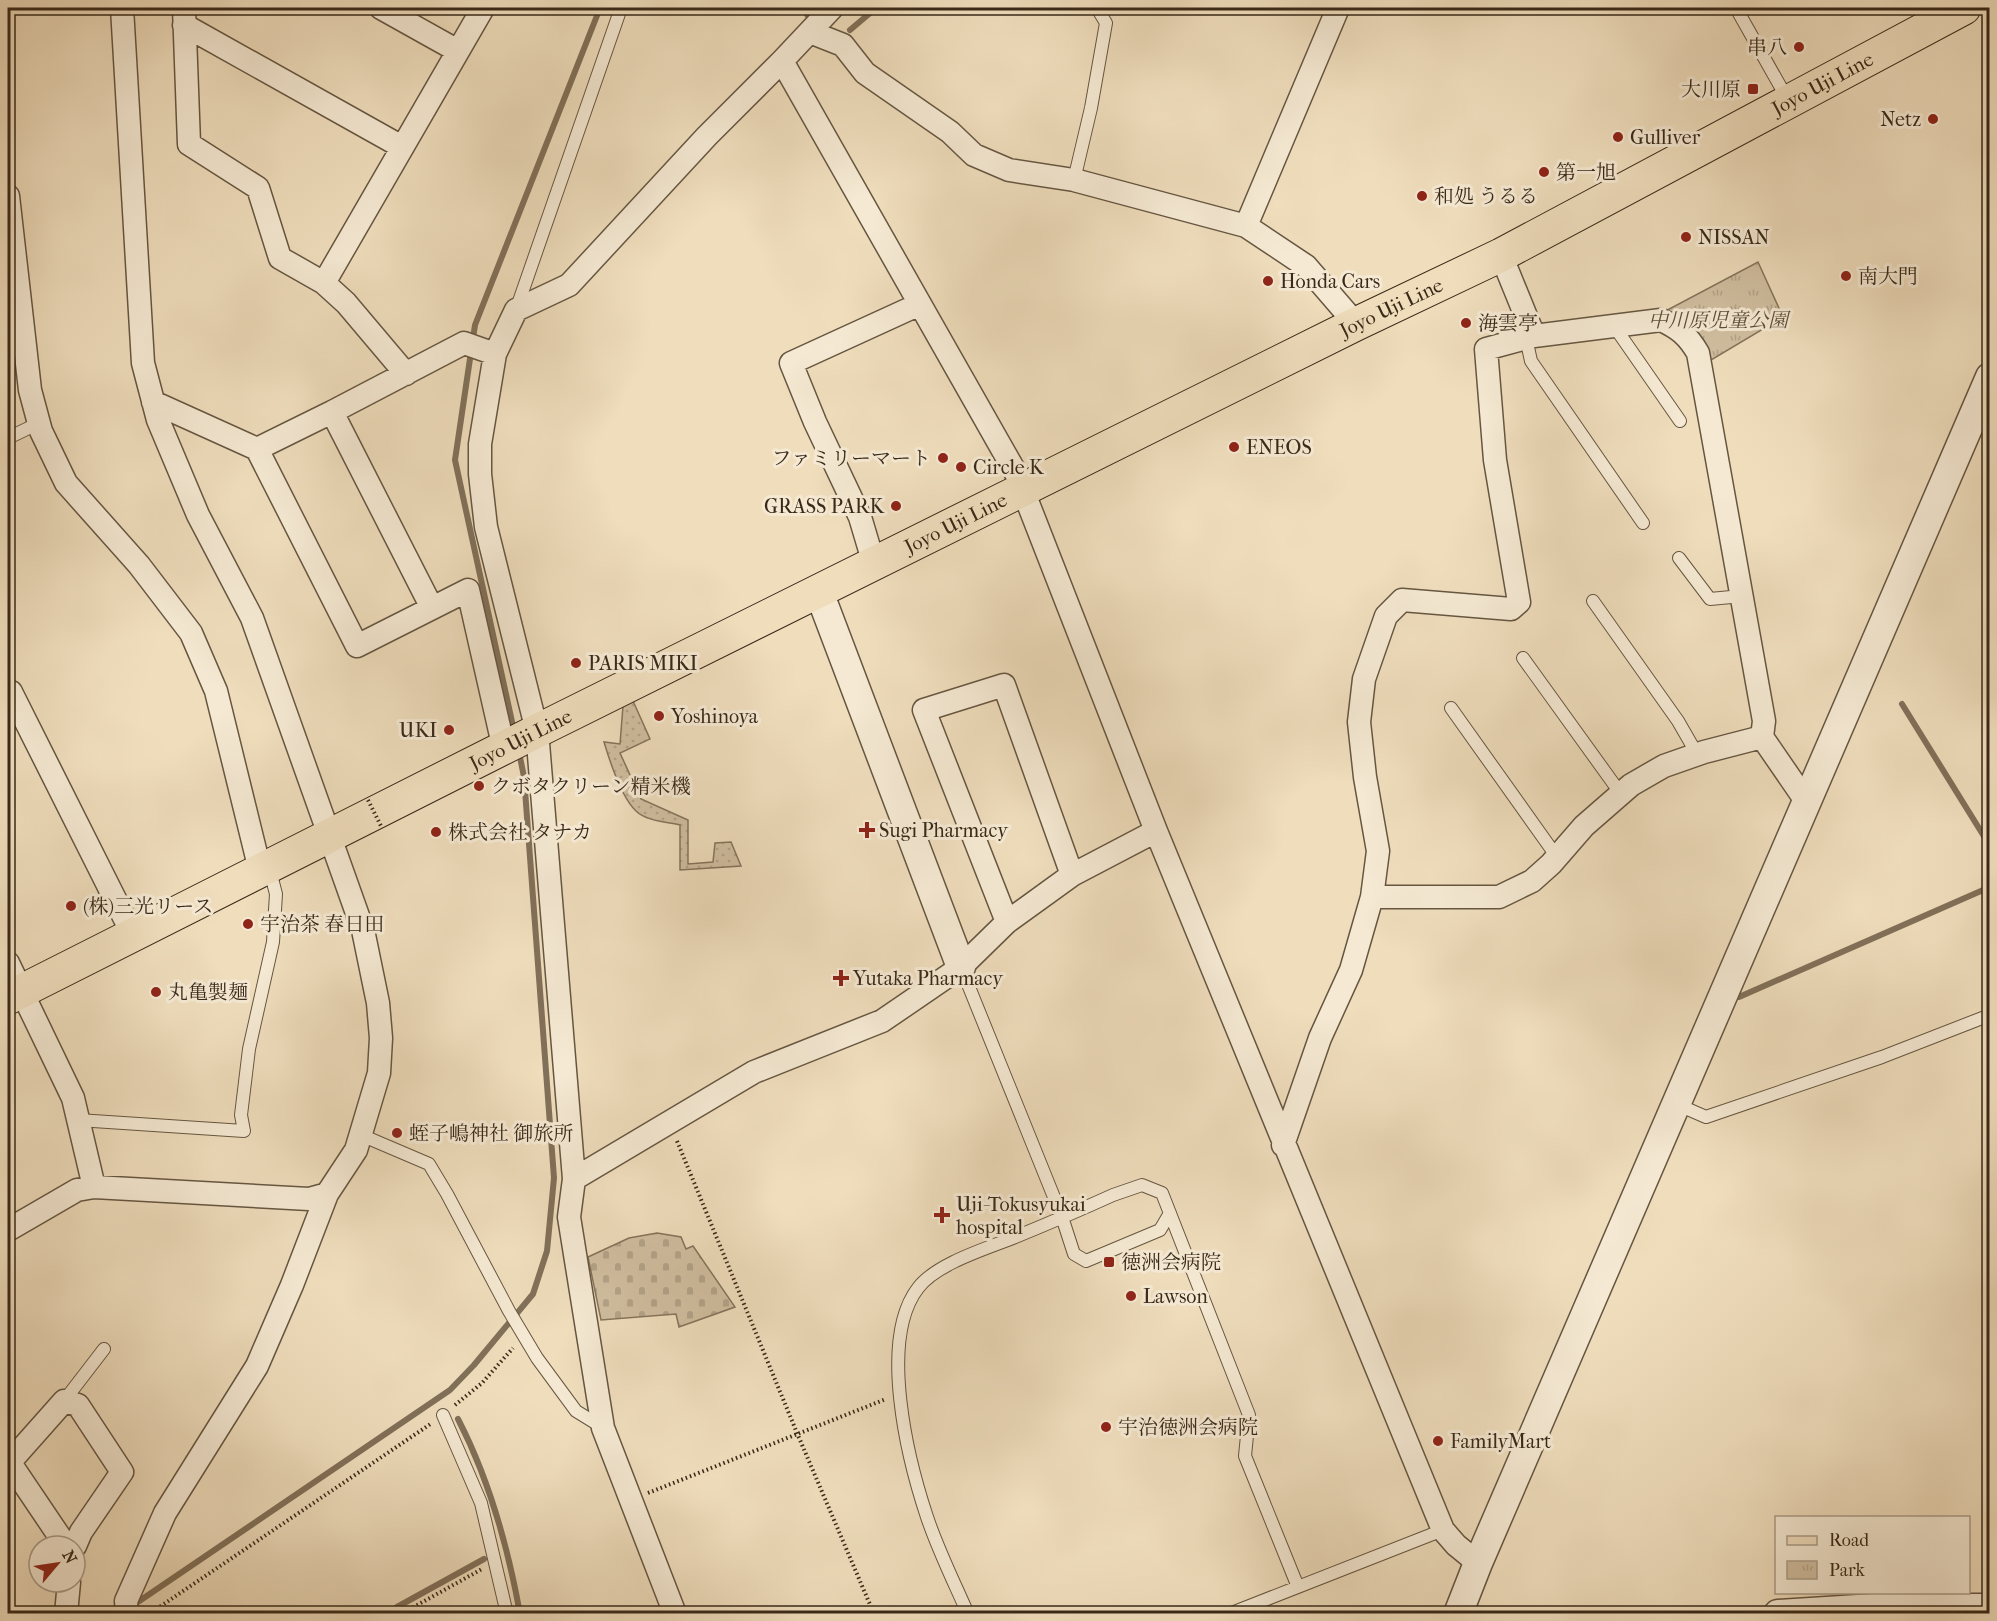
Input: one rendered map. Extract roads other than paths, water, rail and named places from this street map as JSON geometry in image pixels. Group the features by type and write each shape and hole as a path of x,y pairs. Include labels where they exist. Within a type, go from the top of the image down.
{"main road":[{"name":"Joyo Uji Line","path":"12,984 133,935 1356,324 1501,255 1964,8"}],"street":[{"path":"122,8 143,363 158,420 198,515 252,618 330,835 363,930 378,1003 381,1038 379,1073 356,1150 327,1194 292,1285 257,1366 165,1513 127,1607"},
{"path":"381,8 458,51"},
{"path":"324,283 483,8"},
{"path":"675,1614 603,1428 569,1217 574,1179 520,741 486,527 480,474 480,444 493,352 516,310 568,285 706,136 832,8"},
{"path":"1246,226 1338,8"},
{"path":"184,16 402,147"},
{"path":"184,16 189,144 258,188 280,258 324,283 346,303 406,374"},
{"path":"810,32 843,45 865,73 950,132 974,154 1009,170 1074,180 1246,226 1306,266 1356,324"},
{"path":"782,61 1024,490 1156,831 1443,1530 1456,1545 1478,1563"},
{"path":"8,196 30,390 41,431 66,483 139,565 191,633 216,691 265,868"},
{"path":"1501,255 1530,337"},
{"path":"874,564 860,517 815,422 791,363 920,304"},
{"path":"1283,1145 1320,1038 1351,970 1372,897 1378,851 1365,777 1359,722 1364,679 1386,616 1402,600 1512,609 1519,602 1495,460 1486,349 1530,337 1661,320 1675,326 1688,337 1698,353 1764,721 1762,737 1806,801"},
{"path":"256,449 464,343 493,352"},
{"path":"1458,1614 1989,377"},
{"path":"153,402 256,449 357,646 468,590 520,741"},
{"path":"332,412 432,608"},
{"path":"819,592 961,967"},
{"path":"1007,922 924,710 1004,685 1072,875"},
{"path":"8,694 11,692 133,935"},
{"path":"1372,897 1498,897 1532,881 1584,826 1631,785 1664,766 1697,754 1762,737"},
{"path":"574,1179 754,1072 882,1021 961,967 1007,922 1072,875 1156,831"},
{"path":"12,984 73,1098 94,1187"},
{"path":"8,1230 76,1190 94,1187 309,1199 327,1194"},
{"path":"58,1534 8,1463 64,1401 78,1406 122,1472 80,1534"},
{"path":"66,1614 68,1594"},
{"path":"1778,1614 1874,1608 1989,1608"}],"lane":[{"path":"516,310 621,8"},
{"path":"1074,180 1091,108 1107,23 1097,8"},
{"path":"1736,8 1788,101"},
{"path":"1614,326 1680,421"},
{"path":"1530,337 1531,361 1643,523"},
{"path":"8,438 39,423"},
{"path":"1679,558 1710,599 1742,596"},
{"path":"1593,601 1678,721 1697,754"},
{"path":"1523,658 1621,794"},
{"path":"1451,708 1557,857"},
{"path":"78,1120 244,1131 241,1115 249,1049 273,942 276,894 265,868"},
{"path":"961,967 1062,1217 1074,1254 1086,1261 1160,1230 1170,1213"},
{"path":"1676,1104 1706,1117 1882,1057 1989,1015"},
{"path":"361,1135 429,1164 522,1334 576,1411 603,1428"},
{"path":"968,1614 927,1518 909,1456 900,1394 897,1351 903,1316 918,1287 945,1266 1142,1185 1162,1193 1250,1415 1245,1456 1298,1587"},
{"path":"64,1401 104,1350"},
{"path":"443,1415 481,1503 507,1614"},
{"path":"1229,1614 1443,1530"}],"waterway":[{"path":"514,731 455,460 475,325 600,8"},
{"path":"803,8 811,21"},
{"path":"850,30 876,8"},
{"path":"1902,704 1990,846"},
{"path":"132,1606 450,1390 474,1365 533,1294 547,1251 554,1178 524,777 519,752"},
{"path":"1739,997 1990,887"},
{"path":"458,1419 479,1465 496,1514 510,1564 520,1614"},
{"path":"397,1607 484,1559"}],"place":[{"name":"串八","path":"1799,47"},
{"name":"大川原","path":"1753,89"},
{"name":"Netz","path":"1933,119"},
{"name":"Gulliver","path":"1618,137"},
{"name":"第一旭","path":"1544,172"},
{"name":"和処 うるる","path":"1422,196"},
{"name":"NISSAN","path":"1686,237"},
{"name":"南大門","path":"1846,276"},
{"name":"Honda Cars","path":"1268,281"},
{"name":"海雲亭","path":"1466,323"},
{"name":"ENEOS","path":"1234,447"},
{"name":"ファミリーマート","path":"943,458"},
{"name":"Circle K","path":"961,467"},
{"name":"GRASS PARK","path":"896,506"},
{"name":"PARIS MIKI","path":"576,663"},
{"name":"Yoshinoya","path":"659,716"},
{"name":"UKI","path":"449,730"},
{"name":"クボタクリーン精米機","path":"479,786"},
{"name":"Sugi Pharmacy","path":"867,830"},
{"name":"株式会社 タナカ","path":"436,832"},
{"name":"(株)三光リース","path":"71,906"},
{"name":"宇治茶 春日田","path":"248,924"},
{"name":"Yutaka Pharmacy","path":"841,978"},
{"name":"丸亀製麺","path":"156,992"},
{"name":"蛭子嶋神社 御旅所","path":"397,1133"},
{"name":"Uji-Tokusyukai hospital","path":"942,1215"},
{"name":"徳洲会病院","path":"1109,1262"},
{"name":"Lawson","path":"1131,1296"},
{"name":"宇治徳洲会病院","path":"1106,1427"},
{"name":"FamilyMart","path":"1438,1441"}],"park label":[{"name":"中川原児童公園","path":"1718,320"}]}
